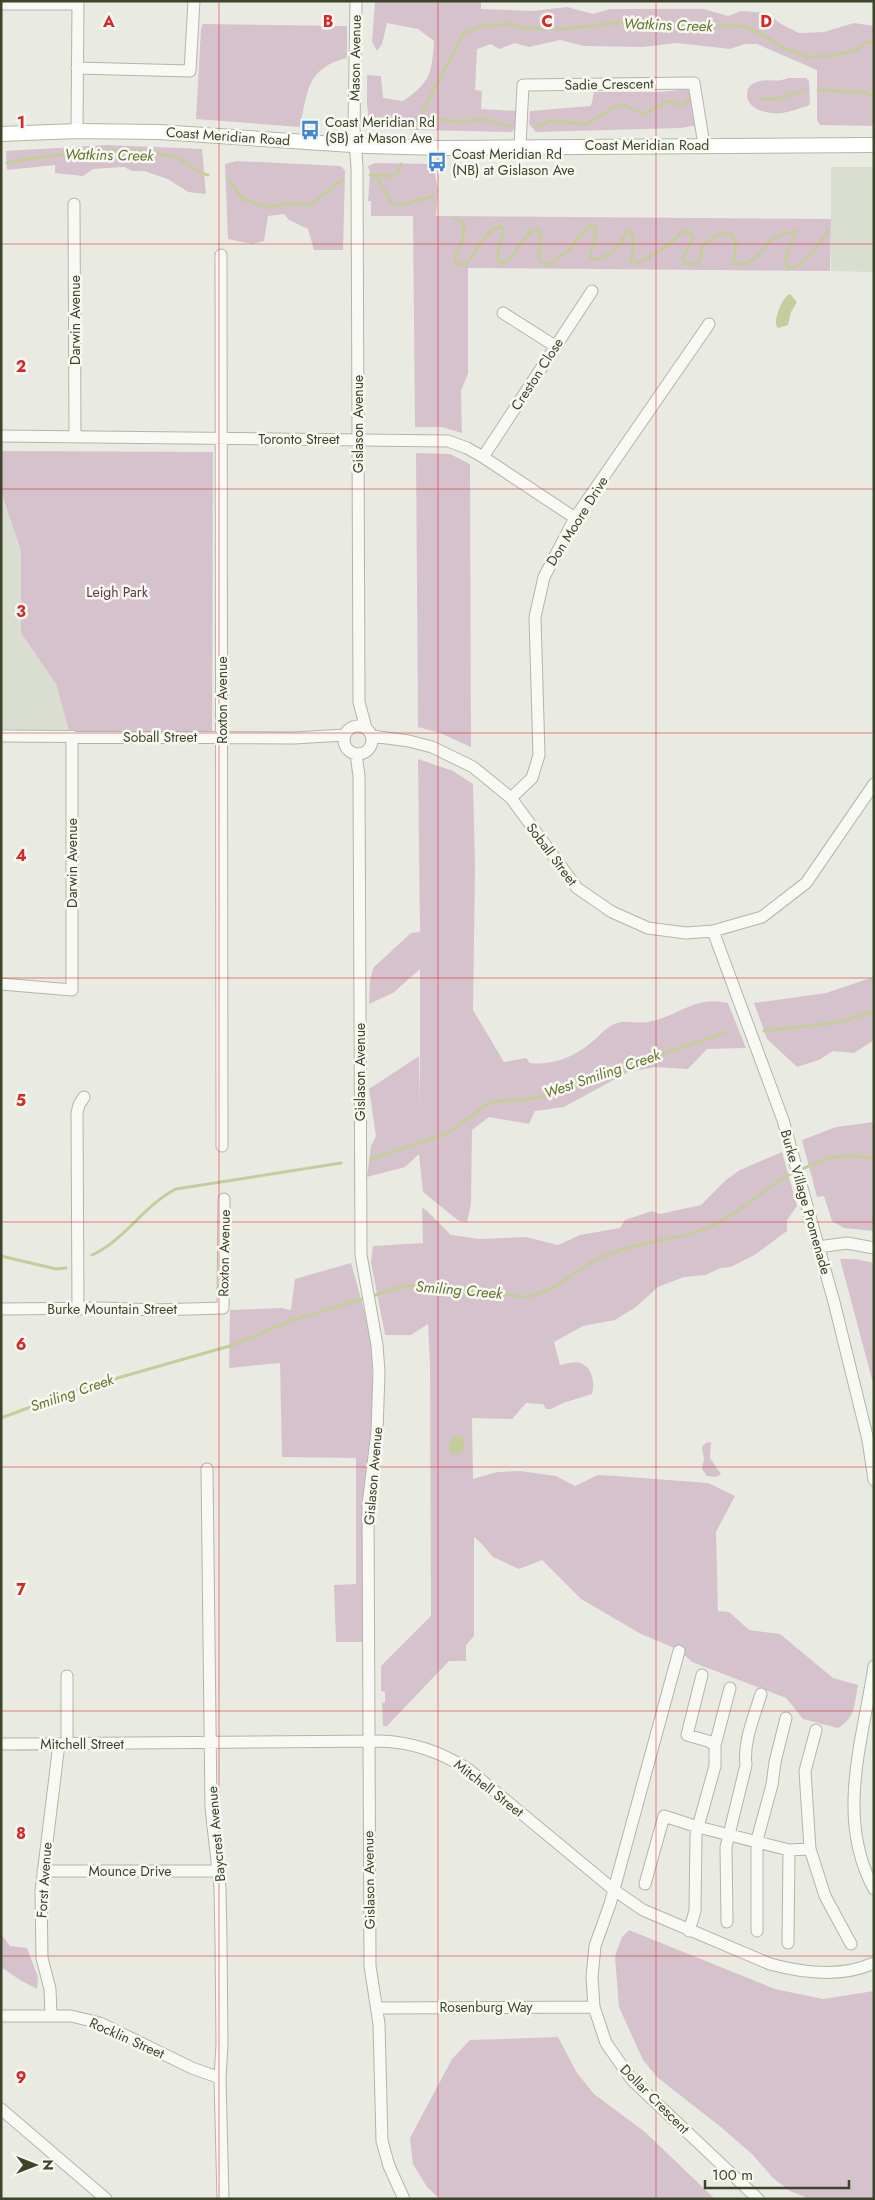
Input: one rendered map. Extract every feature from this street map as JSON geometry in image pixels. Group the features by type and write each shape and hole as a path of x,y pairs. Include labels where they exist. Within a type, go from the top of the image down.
{"main road":[{"name":"Coast Meridian Road","path":"1,134 77,131 159,132 355,145 442,148 874,145"}],"street":[{"path":"77,68 190,71 194,1"},
{"name":"Mason Avenue","path":"355,145 356,1"},
{"path":"1,4 78,2 77,131"},
{"name":"Sadie Crescent","path":"520,146 522,85 694,83 704,145"},
{"name":"Gislason Avenue","path":"355,145 359,702 365,744 359,776 361,1255 372,1316 379,1372 377,1432 368,1505 370,1966 377,2008 382,2141 392,2174 404,2199"},
{"name":"Darwin Avenue","path":"74,204 75,437"},
{"name":"Roxton Avenue","path":"221,255 222,1146"},
{"name":"Creston Close","path":"483,457 592,291"},
{"path":"503,313 555,346"},
{"name":"Don Moore Drive","path":"512,798 532,778 539,754 535,634 538,598 544,577 575,518 709,324"},
{"name":"Toronto Street","path":"1,436 444,441 463,446 483,457 575,518"},
{"name":"Gislason Avenue","path":"353,726 359,702"},
{"path":"345,741 353,726"},
{"name":"Soball Street","path":"353,726 365,744"},
{"name":"Soball Street","path":"1,736 318,738 345,741 350,752 365,744 391,740 408,741 432,747 461,759 486,775 512,798 577,888 612,912 648,928 686,933 713,931 762,917 806,883 869,788 874,784"},
{"name":"Darwin Avenue","path":"1,984 72,990 72,736"},
{"name":"Burke Village Promenade","path":"713,931 768,1077 792,1152 834,1302 868,1440 874,1480"},
{"path":"78,1310 77,1113 84,1097"},
{"name":"Roxton Avenue","path":"223,1308 224,1199"},
{"path":"818,1247 847,1243 874,1248"},
{"name":"Burke Mountain Street","path":"1,1309 78,1310 104,1308 155,1310 223,1308"},
{"name":"Baycrest Avenue","path":"207,1469 212,1808 220,1888 222,1950 220,2078 222,2199"},
{"name":"Dollar Crescent","path":"678,1651 614,1890 597,1937 593,1956 592,1976 594,2007 606,2043 632,2080 758,2199"},
{"path":"874,1666 857,1755 853,1799 856,1838 874,1889"},
{"path":"702,1675 687,1735 708,1741 714,1745"},
{"name":"Forst Avenue","path":"51,2015 50,1989 42,1958 41,1891 63,1744 66,1676"},
{"path":"689,1931 695,1911 696,1835 715,1766 714,1745 730,1688"},
{"path":"727,1922 726,1847 746,1766 745,1755 748,1741 761,1694"},
{"path":"757,1932 757,1840 772,1785 774,1762 786,1718"},
{"path":"816,1730 805,1771 810,1849 825,1896 851,1944"},
{"name":"Mitchell Street","path":"1,1744 404,1742 447,1756 483,1781 614,1890 643,1910 770,1964 799,1971 843,1971 874,1963"},
{"path":"645,1884 664,1816 698,1827 757,1840 789,1850 810,1849"},
{"path":"788,1943 789,1850"},
{"name":"Mounce Drive","path":"43,1871 218,1871"},
{"name":"Rosenburg Way","path":"377,2008 594,2007"},
{"name":"Rocklin Street","path":"1,2016 70,2016 100,2023 192,2068 220,2078"},
{"path":"1,2109 106,2199"}],"shaded area":[{"path":"831,167 874,167 874,272 831,271"},
{"path":"790,294 797,302 791,312 788,325 778,328 776,321 778,312 784,299"},
{"path":"1,492 21,551 21,633 56,684 69,731 1,729"},
{"path":"454,1435 463,1437 465,1440 462,1452 452,1455 449,1452 449,1444"}],"green space":[{"path":"375,1 481,1 481,9 533,11 567,7 593,14 610,9 704,9 728,16 741,11 767,13 781,24 799,33 824,32 854,23 874,26 874,126 820,125 817,120 817,70 757,44 745,44 730,49 677,43 643,47 584,46 560,40 529,47 515,43 499,49 491,44 477,49 475,90 482,91 481,109 516,111 516,128 512,132 370,128 367,105 367,75 381,76 383,98 403,101 419,89 428,76 434,41 418,29 387,23 382,44 377,51 372,42"},
{"path":"203,24 347,26 347,58 323,68 316,75 308,92 300,127 196,119 201,29"},
{"path":"806,78 809,81 810,104 808,106 772,113 757,109 750,104 747,94 751,85 755,82"},
{"path":"690,89 698,125 681,128 536,132 529,124 530,111 591,106 594,92 660,92"},
{"path":"107,145 202,149 206,194 188,192 168,179 144,171 132,171 124,167 93,169 83,176 55,173 55,165 7,170 6,151"},
{"path":"237,161 341,166 345,171 343,250 314,250 308,229 289,220 284,214 268,216 264,241 252,244 228,239 225,164"},
{"path":"375,163 433,164 438,190 436,216 831,219 830,271 468,268 468,373 461,391 462,433 442,427 415,427 413,216 371,216 371,201 368,201 370,173 368,166"},
{"name":"Leigh Park","path":"1,451 213,452 212,733 69,731 56,684 21,633 21,551 1,492"},
{"path":"416,453 450,454 470,464 471,747 440,733 418,727"},
{"path":"418,759 453,771 473,784 475,867 473,1010 504,1062 526,1058 530,1063 539,1064 564,1059 579,1051 614,1024 648,1022 696,1004 716,1001 728,1003 746,1048 707,1049 688,1069 655,1067 628,1072 564,1107 535,1111 529,1124 489,1117 472,1130 471,1204 467,1222 459,1221 423,1192 419,1154 405,1167 367,1177 371,1146 376,1136 369,1089 419,1056 420,1106 420,969 393,993 369,1004 370,979 374,967 411,933 420,932"},
{"path":"874,977 874,1040 854,1053 833,1051 819,1060 797,1067 767,1039 754,1003 826,993"},
{"path":"874,1122 874,1231 844,1228 832,1221 824,1196 817,1197 802,1140 836,1127"},
{"path":"782,1152 797,1206 787,1220 787,1231 756,1254 731,1267 720,1268 706,1275 684,1277 658,1287 636,1307 615,1320 583,1326 554,1342 560,1365 578,1362 588,1368 593,1381 592,1394 563,1403 551,1409 546,1409 543,1404 526,1403 512,1419 472,1418 473,1479 497,1472 520,1471 556,1476 575,1486 598,1475 616,1476 708,1483 735,1496 716,1532 718,1611 729,1612 749,1630 780,1634 833,1678 858,1685 851,1715 838,1728 803,1719 786,1698 692,1662 679,1650 641,1634 581,1599 542,1560 519,1569 493,1557 474,1537 474,1636 466,1645 466,1661 449,1661 386,1727 383,1725 382,1703 385,1702 385,1692 381,1691 381,1666 431,1616 430,1365 428,1324 411,1335 385,1335 371,1262 373,1246 423,1243 422,1208 451,1235 480,1239 526,1237 558,1245 580,1235 620,1228 625,1220 652,1211 660,1214 701,1205 726,1180 740,1170"},
{"path":"840,1259 856,1259 874,1263 874,1387"},
{"path":"351,1263 372,1339 373,1418 365,1642 336,1642 334,1585 356,1584 356,1458 282,1457 280,1363 229,1368 230,1310 281,1308 291,1310 295,1279"},
{"path":"711,1442 710,1458 721,1474 716,1477 707,1476 702,1469 704,1459 702,1447 706,1443"},
{"path":"629,1930 775,1989 823,1999 874,1991 874,2199 810,2199 790,2191 773,2178 753,2155 722,2128 657,2077 643,2060 619,2007 615,1956 622,1937"},
{"path":"1,1934 10,1946 27,1948 38,1977 37,1989 1,1967"},
{"path":"558,2037 577,2073 594,2094 645,2132 715,2199 440,2199 427,2187 413,2164 410,2138 452,2059 470,2040"}],"waterway":[{"name":"Watkins Creek","path":"417,122 464,33 483,26 510,24 526,28 564,29 632,21 663,25 742,26 759,33 788,50 809,57 832,56 857,50 866,42 874,42"},
{"path":"760,99 776,99 805,90"},
{"path":"818,90 868,93 874,99"},
{"path":"537,126 553,121 587,124 616,106 624,105 643,114 668,101 682,105 691,98"},
{"path":"418,122 439,119 462,122 483,119 510,126"},
{"name":"Watkins Creek","path":"7,163 48,156 90,152 133,151 174,157 208,175"},
{"name":"Watkins Creek","path":"370,175 396,176 401,164"},
{"path":"376,175 392,204 402,205 433,196"},
{"name":"Watkins Creek","path":"228,179 244,200 267,207 288,204 310,205 343,179"},
{"path":"454,218 463,222 464,227 462,241 454,257 456,265 466,264 489,232 501,226 504,231 498,251 499,263 509,259 528,234 533,230 540,230 539,260 549,265 569,250 588,226 595,227 596,233 590,256 593,259 599,259 609,254 618,246 628,231 631,231 634,241 632,261 639,263 669,245 682,232 688,230 693,237 683,259 686,264 699,263 702,247 715,236 729,232 736,244 734,263 745,264 754,259 774,238 795,231 786,258 788,269 807,259 828,230"},
{"name":"West Smiling Creek","path":"764,1031 841,1022 874,1011"},
{"name":"West Smiling Creek","path":"371,1159 448,1133 488,1104 499,1101 530,1099 580,1085 627,1065 725,1033"},
{"name":"Smiling Creek","path":"800,1170 836,1157 854,1156 874,1159"},
{"name":"West Smiling Creek","path":"92,1255 115,1241 154,1204 176,1189 341,1163"},
{"name":"Smiling Creek","path":"372,1296 405,1286 417,1285 526,1297 537,1294 613,1252 684,1235 711,1226 733,1214 794,1172"},
{"name":"West Smiling Creek","path":"1,1256 56,1269 66,1268"},
{"name":"Smiling Creek","path":"1,1418 79,1389 233,1345 292,1320 366,1298"}],"place":[{"name":"Coast Meridian Rd (SB) at Mason Ave","path":"310,130"},
{"name":"Coast Meridian Rd (NB) at Gislason Ave","path":"437,162"}]}
